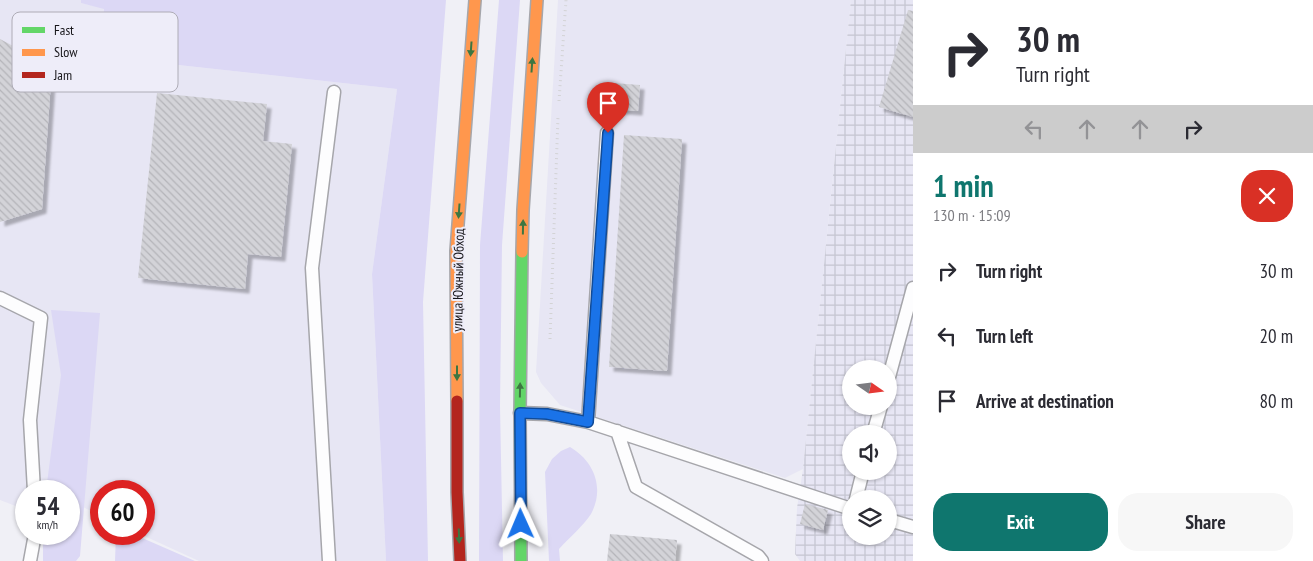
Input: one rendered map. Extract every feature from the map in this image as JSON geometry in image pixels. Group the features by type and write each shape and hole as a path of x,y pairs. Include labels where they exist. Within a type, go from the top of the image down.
{"main road":[{"name":"улица Южный Обход","path":"460,561 457,492 456,250 475,0"},
{"path":"521,561 520,413 523,210 537,0"}],"lane":[{"path":"329,561 312,268 334,92"},
{"path":"588,422 608,133"},
{"path":"894,360 913,288"},
{"path":"0,298 40,318 30,420 33,480"},
{"path":"520,413 547,414 588,422 842,506"},
{"path":"617,431 636,487 758,556 762,561"},
{"path":"897,522 913,527"},
{"path":"30,561 33,545"}],"path":[{"path":"558,106 566,0"},
{"path":"549,344 558,116"}],"shaded area":[{"path":"0,0 81,0 81,3 104,8 103,12 12,12 12,92 178,92 178,65 397,89 372,274 386,561 199,561 155,541 155,480 90,480 90,510 80,505 80,480 15,480 15,506 0,500"},
{"path":"81,0 446,0 423,302 428,561 386,561 372,274 397,89 178,65 178,12 103,12 104,9 81,3"},
{"path":"499,0 520,0 502,245 500,406 503,561 479,561 480,245"},
{"path":"558,0 851,0 803,469 785,478 560,405 541,383 536,372"},
{"path":"851,0 913,0 913,561 800,561 795,554 797,508 803,469"},
{"path":"51,310 100,313 80,556 76,561 43,561 43,545 80,545 80,480 47,480 61,375"},
{"path":"570,447 591,467 597,485 597,495 591,514 559,549 560,561 549,561 545,472 552,459 561,451"},
{"path":"155,544 195,561 115,561 116,545"}],"building":[{"path":"908,10 913,11 913,117 879,107"},
{"path":"0,39 12,45 12,92 50,92 42,209 0,222"},
{"path":"613,83 640,85 638,111 611,109"},
{"path":"157,93 267,104 263,141 292,144 281,257 248,254 245,289 138,278"},
{"path":"624,135 682,139 667,371 609,367"},
{"path":"805,504 828,510 823,530 800,524"},
{"path":"610,534 677,540 675,561 607,561"}],"traffic: fast":[{"path":"521,561 522,252"}],"traffic: slow":[{"path":"457,401 456,251 475,0"},
{"path":"522,252 537,0"}],"traffic: jam":[{"path":"457,401 457,492 460,561"}],"route":[{"path":"521,524 520,413 547,414 588,422 608,133"}]}
